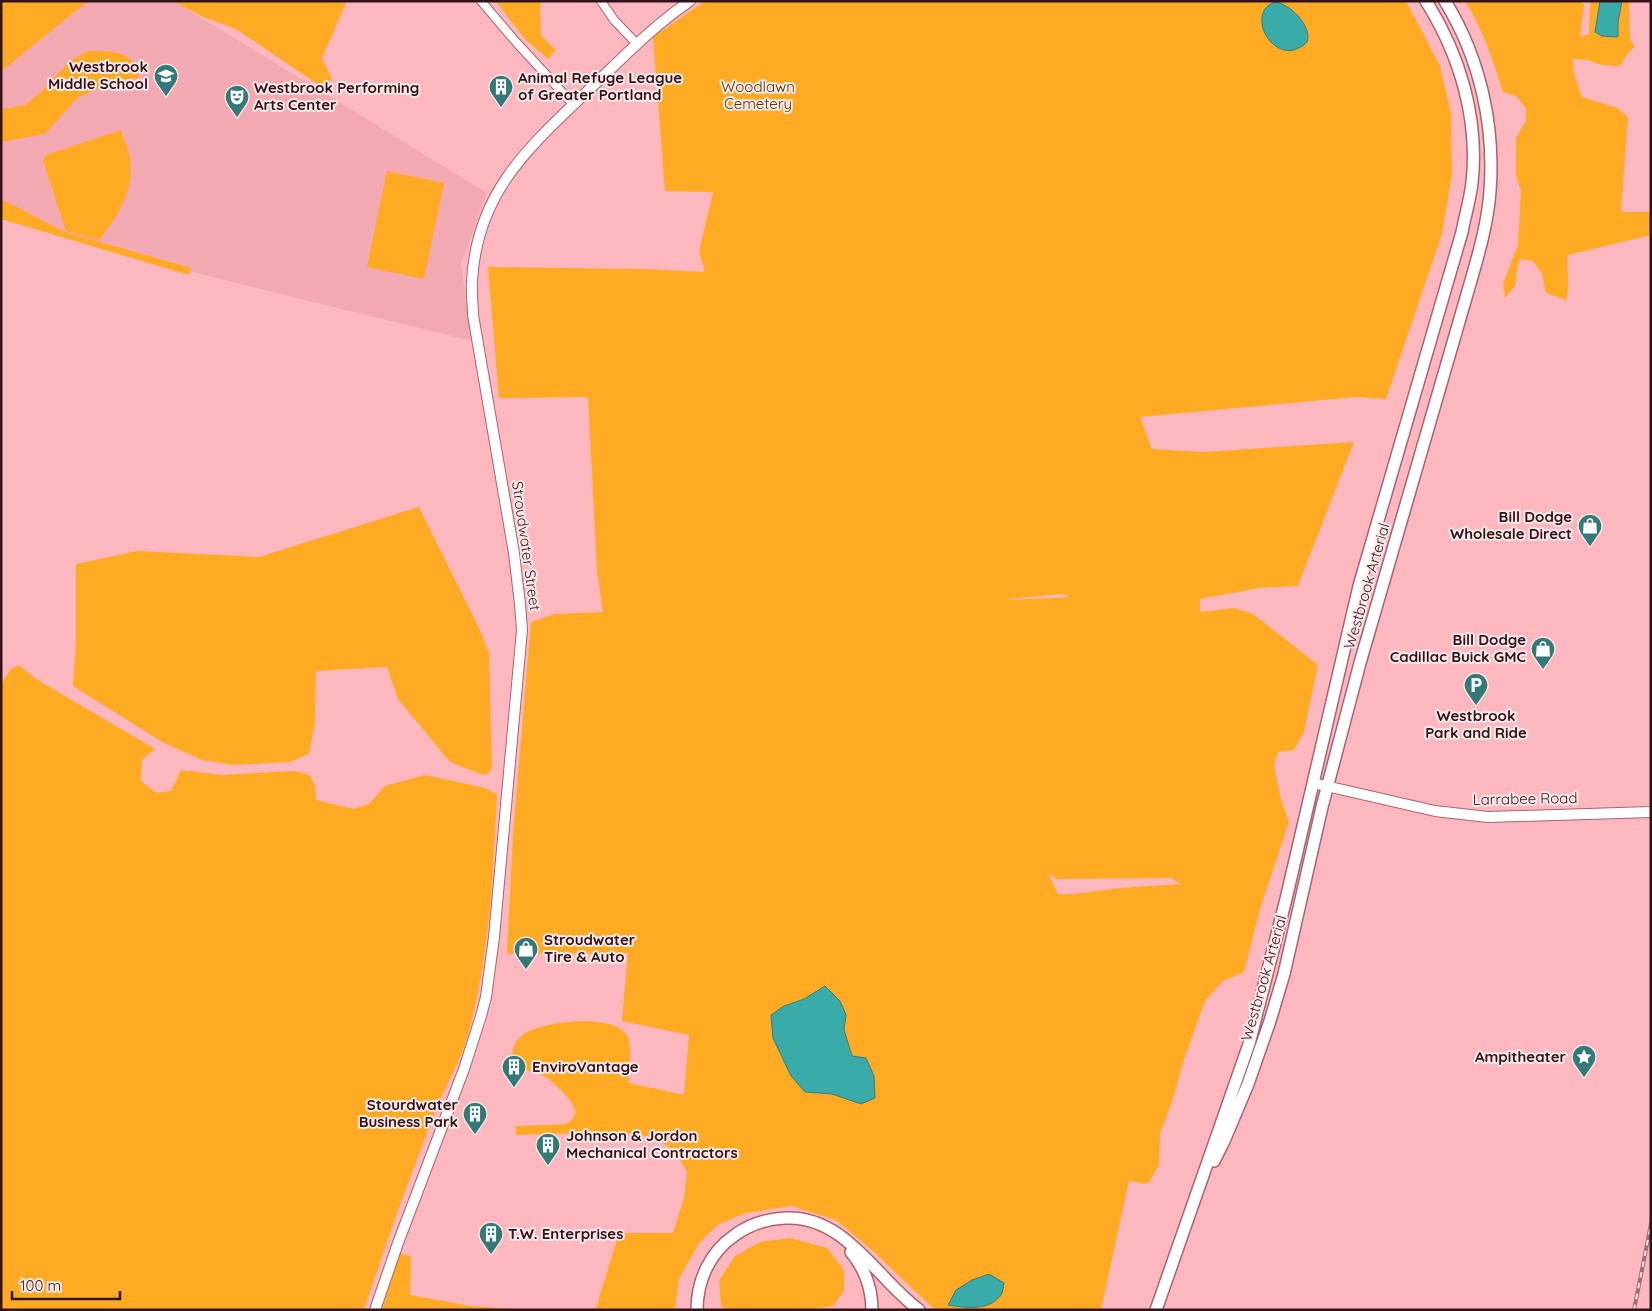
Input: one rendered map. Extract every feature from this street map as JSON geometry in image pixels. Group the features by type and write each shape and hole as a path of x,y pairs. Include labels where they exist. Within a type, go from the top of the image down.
{"highway":[{"name":"Westbrook Arterial","path":"1156,1310 1248,1044 1286,900 1358,586 1462,232 1472,184 1474,144 1463,80 1447,39 1426,1"},
{"name":"Westbrook Arterial","path":"1204,1175 1224,1142 1248,1084 1284,974 1327,787 1360,664 1485,226 1490,192 1491,166 1486,106 1482,88 1468,48 1445,1"},
{"path":"697,1310 698,1291 703,1275 721,1246 742,1230 758,1223 774,1219 792,1218 817,1223 840,1235 919,1310"},
{"path":"702,1310 706,1282 713,1266 723,1252 750,1232 784,1223 801,1224 817,1229 847,1247 858,1261 866,1276 871,1293 872,1310"}],"main road":[{"name":"Stroudwater Street","path":"376,1310 464,1069 481,1016 491,964 516,709 522,630 520,604 514,554 473,315 473,263 484,218 498,190 515,165 547,129 637,44 664,20 690,1"},
{"name":"Larrabee Road","path":"1312,783 1435,811 1488,817 1651,812"}],"street":[{"path":"481,1 573,104"},
{"path":"601,1 614,20 637,44"}],"shaded area":[{"name":"Westbrook Middle School","path":"1,1 174,1 487,193 461,264 472,341 204,275 1,215"}],"green space":[{"path":"1,1 88,1 3,70 1,69"},
{"path":"173,1 347,1 322,58 332,79 325,89 236,29 203,17"},
{"path":"496,1 540,1 541,36 556,50 548,59 524,38"},
{"name":"Woodlawn Cemetery","path":"705,1 1406,1 1440,66 1451,113 1452,174 1442,234 1386,399 1356,397 1140,417 1152,449 1204,452 1354,442 1298,586 1259,588 1200,599 1200,612 1234,608 1253,614 1318,665 1304,732 1294,750 1278,752 1274,766 1281,799 1289,822 1261,906 1244,972 1223,981 1205,1001 1160,1134 1159,1165 1148,1184 1129,1181 1101,1310 935,1310 874,1252 836,1220 791,1206 746,1213 719,1224 699,1243 679,1279 675,1310 584,1310 596,1308 619,1233 673,1233 684,1198 687,1172 676,1152 656,1138 621,1132 516,1135 516,1126 566,1124 575,1114 571,1103 553,1082 544,1076 514,1066 511,1062 514,1047 519,1038 533,1029 546,1025 578,1021 609,1024 621,1029 629,1041 629,1083 684,1095 689,1035 622,1021 628,953 507,954 513,834 531,622 555,614 603,612 597,570 588,397 499,398 488,267 647,269 705,272 699,252 713,192 665,191 653,37","holes":["1063,594 1070,597 1008,600 1009,599","1048,872 1056,879 1171,878 1181,884 1058,894"]},
{"path":"1465,1 1581,1 1584,5 1580,37 1589,34 1590,1 1600,1 1595,32 1603,36 1618,36 1618,22 1622,1 1629,1 1630,40 1635,46 1620,66 1601,65 1587,60 1573,59 1574,74 1582,97 1617,108 1628,117 1621,212 1651,212 1651,235 1568,255 1568,289 1566,300 1546,293 1542,274 1533,261 1519,259 1515,286 1505,298 1503,284 1518,245 1521,190 1516,176 1516,138 1526,121 1526,108 1516,96 1503,92 1482,34"},
{"path":"88,51 117,53 129,58 140,70 138,78 121,80 78,97 45,134 1,142 1,109 26,105 70,61"},
{"path":"121,130 131,165 128,188 119,210 99,240 66,231 43,161 46,155"},
{"path":"387,171 444,183 424,279 367,267"},
{"path":"1,199 65,232 191,268 189,275 1,219"},
{"path":"419,507 479,628 489,653 492,767 489,773 483,775 450,762 398,699 387,667 316,671 315,723 309,754 290,762 233,765 202,760 164,743 73,686 76,644 76,564 137,551 259,557"},
{"path":"19,665 36,679 155,749 142,760 141,781 156,793 171,791 181,770 222,775 294,771 310,775 315,786 316,800 353,809 369,804 385,786 425,775 485,788 497,794 492,886 486,947 475,1008 467,1038 417,1160 364,1310 1,1310 1,684 11,669"},
{"path":"790,1238 827,1248 844,1270 844,1291 833,1306 805,1310 727,1310 721,1306 719,1280 735,1256 760,1242"},
{"path":"400,1253 411,1257 410,1295 471,1306 529,1310 382,1310"}],"water":[{"path":"1600,1 1622,1 1618,22 1618,37 1602,36 1595,32"},
{"path":"1274,2 1280,3 1292,10 1303,22 1308,36 1307,42 1303,46 1294,50 1286,50 1273,44 1268,38 1264,31 1262,16 1266,8"},
{"path":"825,986 840,1001 846,1015 844,1030 852,1056 866,1058 874,1076 875,1098 861,1104 832,1094 805,1092 791,1076 773,1038 771,1015 784,1006 804,999"},
{"path":"989,1274 1004,1283 1002,1294 996,1300 990,1304 977,1307 948,1305 956,1290 972,1280"}],"railway":[{"path":"1634,1310 1651,1224"}],"place":[{"name":"Westbrook Middle School","path":"166,97"},
{"name":"Animal Refuge League of Greater Portland","path":"501,108"},
{"name":"Westbrook Performing Arts Center","path":"237,118"},
{"name":"Bill Dodge Wholesale Direct","path":"1590,547"},
{"name":"Bill Dodge Cadillac Buick GMC","path":"1543,670"},
{"name":"Westbrook Park and Ride","path":"1476,706"},
{"name":"Stroudwater Tire & Auto","path":"526,970"},
{"name":"Ampitheater","path":"1584,1078"},
{"name":"EnviroVantage","path":"514,1088"},
{"name":"Stourdwater Business Park","path":"475,1135"},
{"name":"Johnson & Jordon Mechanical Contractors","path":"548,1166"},
{"name":"T.W. Enterprises","path":"491,1255"}]}
